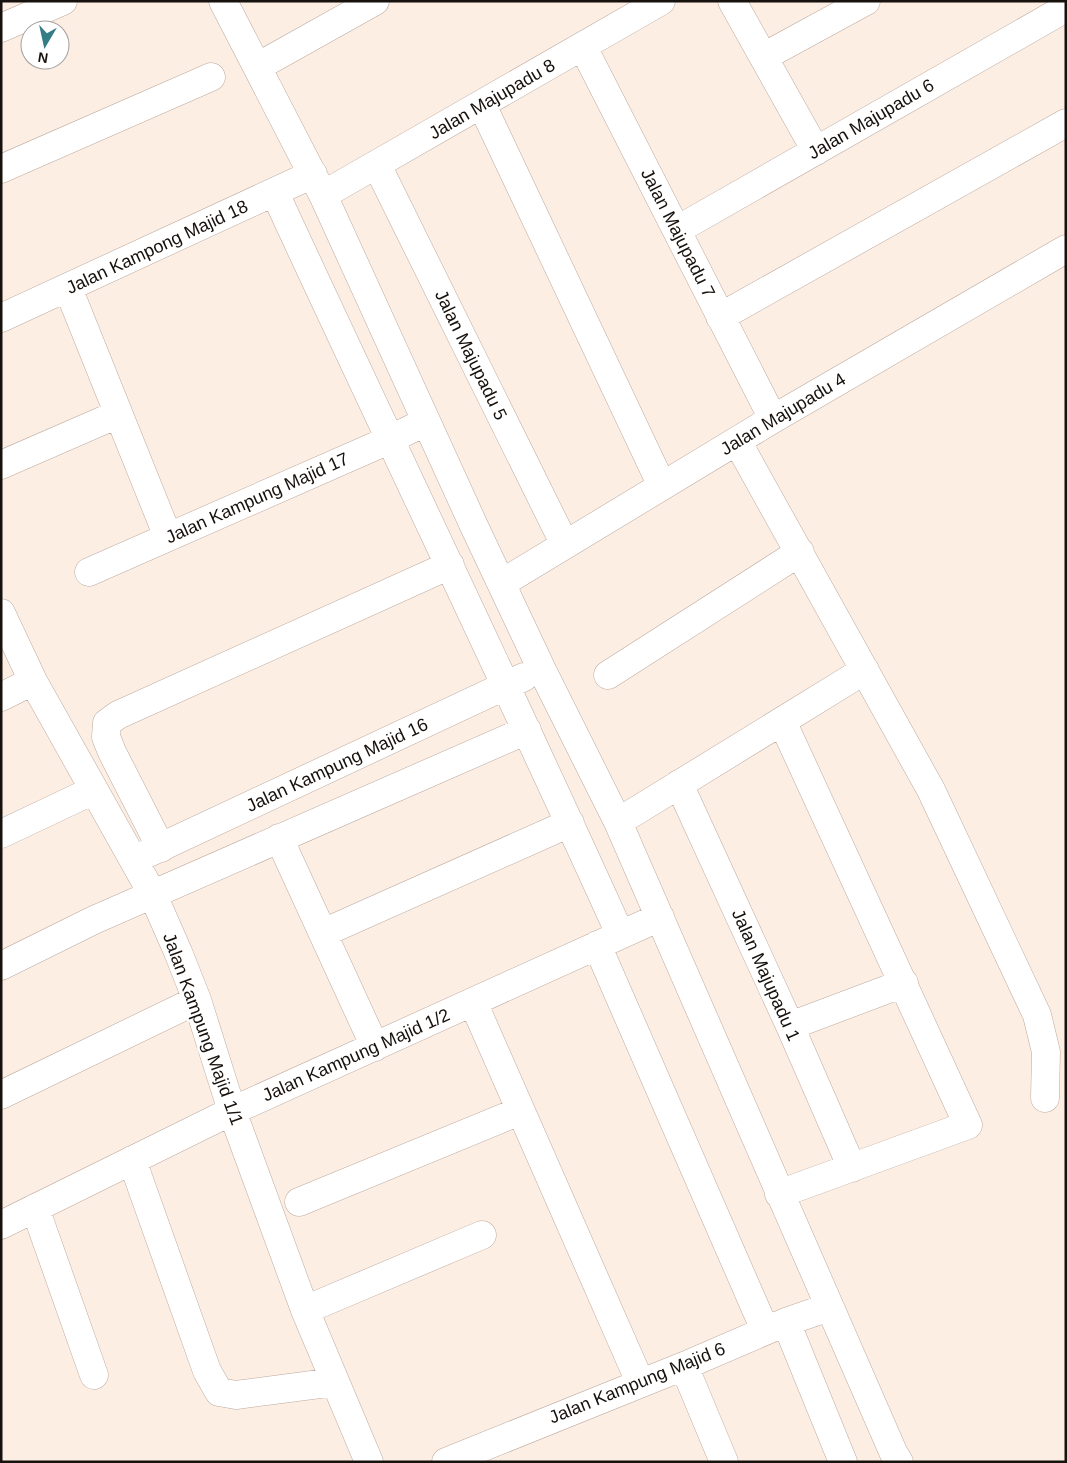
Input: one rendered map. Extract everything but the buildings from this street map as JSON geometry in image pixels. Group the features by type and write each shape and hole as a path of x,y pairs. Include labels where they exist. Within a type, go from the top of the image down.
{"street":[{"path":"1,28 63,1"},
{"path":"223,1 318,185 425,422 542,670 618,822 779,1194 899,1462"},
{"path":"257,67 375,1"},
{"name":"Jalan Majupadu 8","path":"318,185 377,165 661,1"},
{"path":"732,1 765,56 816,151"},
{"path":"765,56 866,1"},
{"name":"Jalan Majupadu 6","path":"677,230 1066,8"},
{"name":"Jalan Majupadu 7","path":"583,46 773,419"},
{"path":"1,170 211,77"},
{"path":"482,105 662,486"},
{"path":"720,317 1066,123"},
{"name":"Jalan Majupadu 5","path":"377,165 565,544"},
{"name":"Jalan Kampong Majid 18","path":"1,318 274,193 318,185"},
{"path":"274,193 507,684 570,823 608,940 775,1326 843,1462"},
{"name":"Jalan Majupadu 4","path":"502,583 773,419 1066,249"},
{"path":"68,288 168,537"},
{"path":"1,465 118,414"},
{"name":"Jalan Kampung Majid 17","path":"89,572 390,440 425,422"},
{"path":"737,441 931,790 1037,1015 1046,1052 1045,1098"},
{"path":"608,675 800,552"},
{"path":"161,848 112,752 106,737 107,723 118,715 450,565"},
{"name":"Jalan Kampung Majid 1/1","path":"1,613 33,681 153,895 197,1000 232,1111 305,1310 369,1462"},
{"name":"Jalan Kampung Majid 16","path":"132,860 507,684 542,670"},
{"path":"618,822 865,670"},
{"path":"1,698 33,681"},
{"path":"779,1194 968,1125 782,721"},
{"path":"1,966 94,920 527,730"},
{"name":"Jalan Majupadu 1","path":"679,784 790,1026 852,1168"},
{"path":"1,834 94,790"},
{"path":"322,933 570,823"},
{"path":"280,838 374,1047"},
{"name":"Jalan Kampung Majid 1/2","path":"1,1225 232,1111 660,917"},
{"path":"790,1026 904,983"},
{"path":"1,1095 197,1000"},
{"path":"473,1002 640,1382"},
{"path":"299,1202 520,1111"},
{"path":"132,1160 207,1371 219,1392 236,1395 335,1382"},
{"path":"34,1208 94,1375"},
{"path":"305,1310 482,1235"},
{"name":"Jalan Kampung Majid 6","path":"446,1462 640,1382 684,1366 775,1326 829,1307"},
{"path":"684,1366 724,1462"}]}
